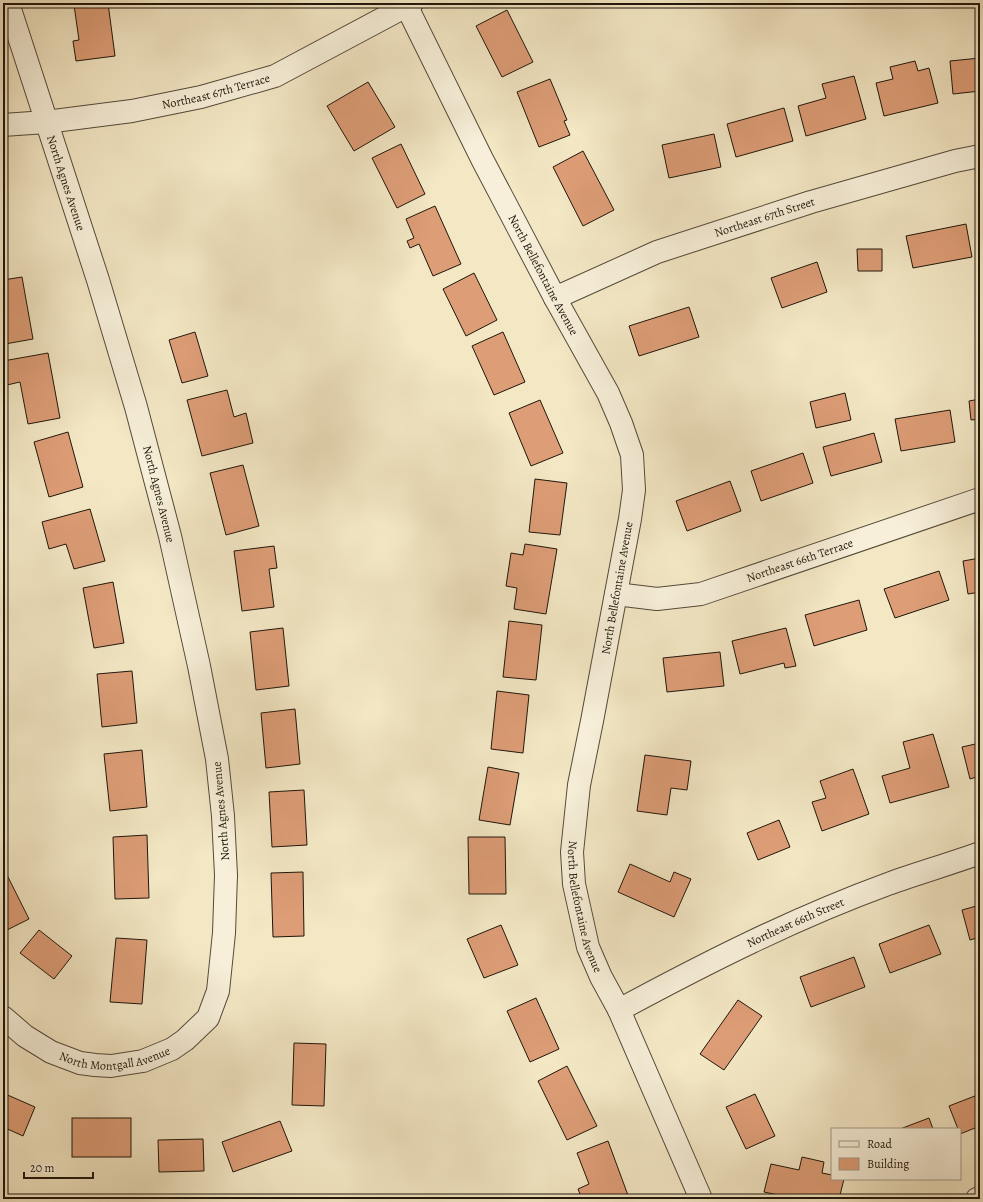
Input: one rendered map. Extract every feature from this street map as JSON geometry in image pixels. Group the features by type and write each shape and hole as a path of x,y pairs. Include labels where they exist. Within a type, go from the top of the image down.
{"street":[{"name":"North Agnes Avenue","path":"8,3 98,280 136,407 170,536 199,666 217,759 224,824 226,875 224,933 218,991 215,1000"},
{"name":"Northeast 67th Terrace","path":"3,125 46,122 132,111 201,97 275,76 408,4"},
{"name":"North Bellefontaine Avenue","path":"408,4 482,159 555,298 608,393 621,423 632,455 634,490 616,594 579,785 572,852 574,884 588,947 601,977 619,1010 701,1199"},
{"name":"Northeast 67th Street","path":"555,298 657,252 811,202 955,161 980,156"},
{"name":"Northeast 66th Terrace","path":"616,594 657,599 701,594 980,499"},
{"name":"Northeast 66th Street","path":"619,1010 693,970 775,930 887,884 980,853"},
{"name":"North Montgall Avenue","path":"3,1017 25,1036 51,1052 80,1063 111,1066 142,1061 172,1048 185,1040 208,1018 215,1000"}],"building":[{"path":"108,3 115,56 76,61 73,41 79,40 74,5"},
{"path":"507,10 533,62 502,77 476,26"},
{"path":"980,58 980,91 953,94 950,61"},
{"path":"915,61 918,71 929,68 938,103 884,116 876,83 893,79 890,67"},
{"path":"854,76 866,119 806,136 798,106 826,98 822,84"},
{"path":"550,79 567,120 564,121 570,135 539,147 517,92"},
{"path":"368,82 395,127 354,151 327,106"},
{"path":"784,108 793,141 736,157 727,124"},
{"path":"714,134 721,167 669,178 662,145"},
{"path":"401,144 425,194 397,208 372,158"},
{"path":"583,151 614,210 583,226 553,167"},
{"path":"435,206 461,264 433,276 419,244 410,248 407,241 414,238 406,219"},
{"path":"966,224 972,257 913,268 906,236"},
{"path":"857,249 882,249 882,271 858,271"},
{"path":"817,262 827,292 782,308 771,278"},
{"path":"474,273 497,320 466,336 443,289"},
{"path":"22,277 33,339 5,344 3,331 3,280"},
{"path":"689,307 699,337 639,356 629,326"},
{"path":"195,332 208,376 182,383 169,340"},
{"path":"503,332 525,382 494,395 472,346"},
{"path":"48,353 60,418 28,424 20,382 7,385 3,361"},
{"path":"227,390 234,417 246,413 253,443 202,456 187,400"},
{"path":"845,393 851,420 816,428 810,402"},
{"path":"980,399 980,419 971,420 969,401"},
{"path":"540,400 563,453 531,466 509,413"},
{"path":"950,410 955,442 901,451 895,419"},
{"path":"68,432 83,487 49,497 34,442"},
{"path":"874,433 882,462 831,476 823,447"},
{"path":"803,453 813,483 761,501 751,471"},
{"path":"243,465 259,526 226,535 210,473"},
{"path":"535,479 567,483 560,535 529,532"},
{"path":"730,481 741,511 687,531 676,501"},
{"path":"90,509 105,561 74,569 66,544 49,549 42,522"},
{"path":"525,544 557,549 546,614 514,609 517,588 506,586 511,553 523,555"},
{"path":"274,546 277,568 269,569 274,607 242,611 234,551"},
{"path":"980,558 980,592 968,594 963,561"},
{"path":"939,571 949,600 895,618 884,589"},
{"path":"113,582 124,643 94,648 83,588"},
{"path":"859,600 867,630 814,646 805,615"},
{"path":"509,621 542,625 536,680 503,677"},
{"path":"283,628 289,686 256,690 250,632"},
{"path":"786,628 796,666 785,668 784,663 740,674 732,641"},
{"path":"720,652 724,686 667,692 663,658"},
{"path":"132,671 137,723 102,727 97,674"},
{"path":"497,691 529,695 523,753 491,749"},
{"path":"295,709 300,764 266,768 261,713"},
{"path":"933,734 949,787 890,803 882,776 910,768 903,742"},
{"path":"980,743 980,776 970,779 962,747"},
{"path":"142,750 147,807 110,811 104,754"},
{"path":"645,755 691,761 687,790 671,788 667,815 637,811"},
{"path":"488,767 519,773 510,825 479,820"},
{"path":"853,769 869,814 822,831 812,802 826,798 820,781"},
{"path":"304,790 307,845 272,847 269,792"},
{"path":"779,820 790,847 758,860 747,833"},
{"path":"147,835 149,898 115,899 113,837"},
{"path":"468,837 505,837 506,894 469,894"},
{"path":"630,864 670,882 674,872 691,879 674,917 618,892"},
{"path":"3,867 29,919 3,932"},
{"path":"303,872 304,936 273,937 271,873"},
{"path":"980,905 980,937 970,940 962,910"},
{"path":"501,925 518,965 484,978 467,939"},
{"path":"929,925 941,954 890,973 879,944"},
{"path":"39,930 72,956 54,979 20,953"},
{"path":"116,938 147,940 142,1004 110,1002"},
{"path":"854,957 865,987 811,1007 800,977"},
{"path":"536,998 559,1049 530,1062 507,1011"},
{"path":"738,1000 762,1016 724,1070 700,1054"},
{"path":"294,1043 326,1044 324,1106 292,1105"},
{"path":"567,1066 597,1126 567,1140 538,1081"},
{"path":"3,1093 35,1107 23,1136 3,1127"},
{"path":"755,1094 775,1136 746,1149 726,1107"},
{"path":"980,1094 980,1126 961,1134 961,1128 958,1128 949,1106"},
{"path":"72,1118 131,1118 131,1157 72,1157"},
{"path":"929,1118 933,1128 903,1128"},
{"path":"280,1121 292,1151 233,1172 222,1142"},
{"path":"203,1139 204,1171 159,1172 158,1140"},
{"path":"608,1141 629,1198 582,1199 578,1189 589,1184 577,1153"},
{"path":"802,1157 824,1162 822,1173 831,1175 831,1180 844,1180 839,1199 797,1199 764,1192 771,1164 799,1170"}]}
